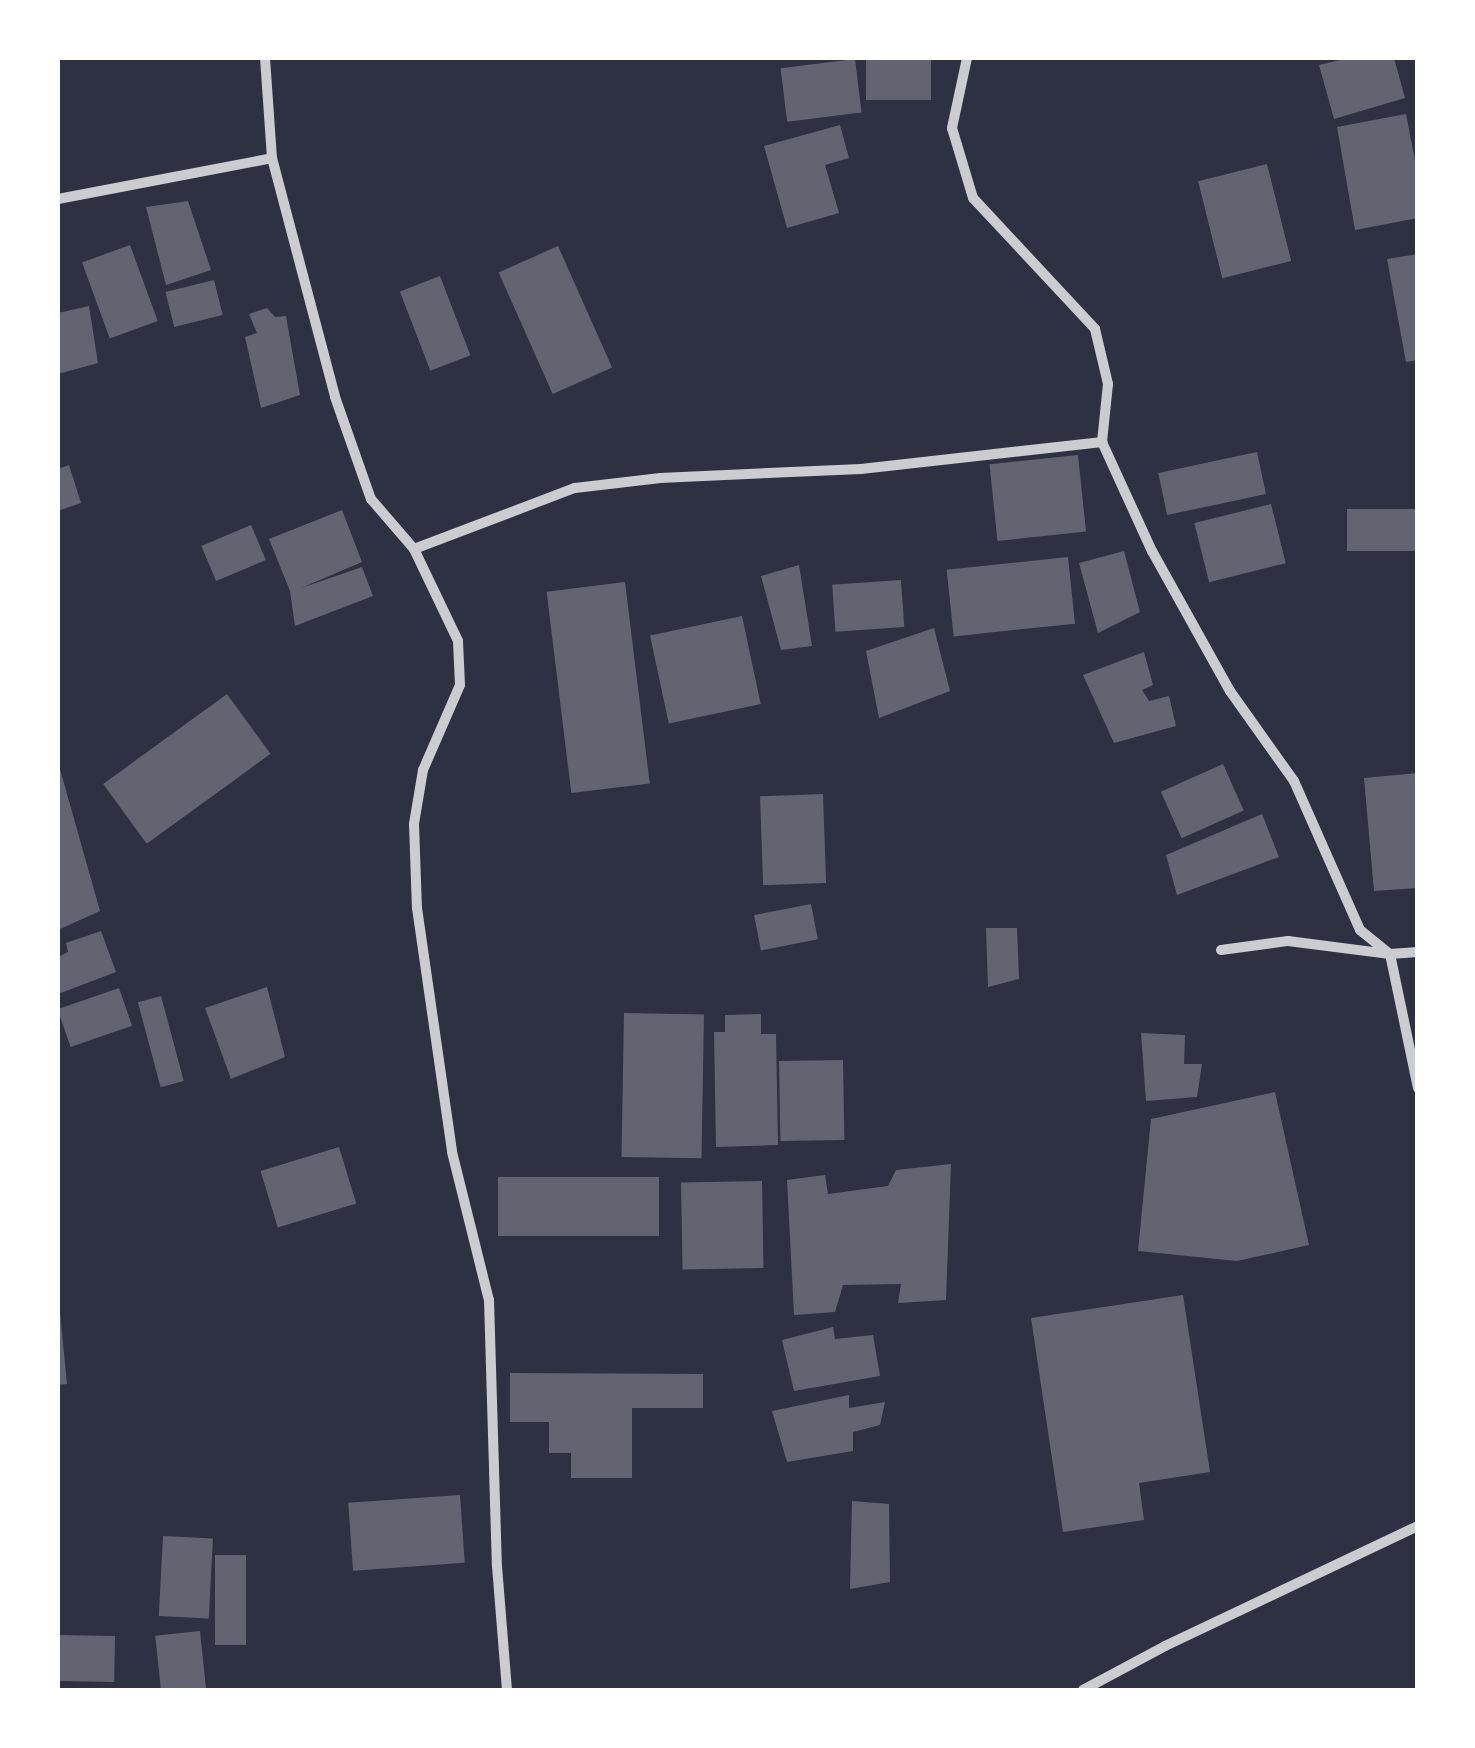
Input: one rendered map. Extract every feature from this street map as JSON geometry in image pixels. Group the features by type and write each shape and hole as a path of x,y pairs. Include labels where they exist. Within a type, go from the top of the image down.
{"street":[{"path":"265,58 272,158 330,380 371,499 414,549 458,641 460,685 423,770 414,824 417,908 452,1152 490,1300 497,1566 506,1690"},
{"path":"966,58 952,128 973,198 1095,329 1108,384 1102,442 1152,551 1230,691 1294,781 1360,930 1390,954 1418,1088"},
{"path":"58,199 272,158"},
{"path":"414,549 575,488 660,478 862,469 1102,442"},
{"path":"1221,950 1288,942 1390,954 1418,952"},
{"path":"1083,1690 1165,1646 1418,1526"}],"building":[{"path":"866,58 931,58 931,100 866,100"},
{"path":"1348,58 1394,58 1405,98 1334,119 1319,65"},
{"path":"855,59 862,113 787,122 781,68"},
{"path":"1406,114 1418,176 1418,218 1355,230 1337,127"},
{"path":"840,125 849,158 825,165 839,213 787,228 764,146"},
{"path":"1267,164 1291,261 1222,278 1198,181"},
{"path":"188,201 211,270 166,285 146,207"},
{"path":"130,245 158,321 110,339 82,262"},
{"path":"558,246 612,368 553,394 499,272"},
{"path":"1418,254 1418,360 1406,362 1387,259"},
{"path":"440,276 470,355 430,371 400,291"},
{"path":"214,280 223,315 174,327 165,292"},
{"path":"89,306 98,363 58,374 58,313"},
{"path":"267,308 275,317 286,316 300,395 261,408 245,337 257,333 249,314"},
{"path":"1257,452 1266,494 1167,515 1158,473"},
{"path":"1078,455 1086,532 998,541 989,464"},
{"path":"69,465 81,503 58,511 58,469"},
{"path":"1271,504 1286,563 1209,582 1194,523"},
{"path":"1347,509 1418,509 1418,551 1347,551"},
{"path":"342,510 362,562 301,588 362,567 373,596 295,626 290,591 269,539"},
{"path":"251,525 266,560 216,581 201,546"},
{"path":"1124,551 1140,612 1098,633 1079,563"},
{"path":"1068,557 1075,624 954,636 947,570"},
{"path":"799,565 812,646 781,650 761,576"},
{"path":"901,580 904,627 835,632 832,585"},
{"path":"625,582 650,783 571,793 547,592"},
{"path":"742,616 761,704 669,724 650,636"},
{"path":"934,628 950,691 879,718 866,651"},
{"path":"1144,652 1153,685 1142,690 1149,701 1169,696 1176,726 1114,743 1083,675"},
{"path":"227,694 270,754 147,844 103,784"},
{"path":"58,762 100,911 58,930"},
{"path":"1223,764 1244,811 1182,838 1161,792"},
{"path":"1418,773 1418,888 1374,891 1364,778"},
{"path":"823,794 826,883 763,885 760,796"},
{"path":"1262,814 1279,857 1177,895 1166,855"},
{"path":"811,904 818,939 761,950 754,915"},
{"path":"986,928 1017,928 1019,979 988,987"},
{"path":"101,931 116,972 58,994 58,957 68,952 66,943"},
{"path":"267,987 285,1057 231,1079 205,1008"},
{"path":"119,988 132,1026 71,1047 58,1009"},
{"path":"161,996 184,1081 161,1087 138,1002"},
{"path":"624,1013 704,1014 701,1158 621,1157"},
{"path":"761,1014 761,1034 776,1034 778,1145 716,1147 714,1032 725,1032 725,1015"},
{"path":"1141,1033 1185,1035 1184,1064 1202,1064 1197,1097 1146,1101"},
{"path":"843,1060 844,1140 780,1141 779,1061"},
{"path":"1275,1092 1309,1245 1237,1261 1138,1251 1151,1119"},
{"path":"339,1147 356,1203 278,1227 261,1171"},
{"path":"951,1164 946,1300 898,1303 901,1284 843,1285 835,1312 794,1315 787,1180 825,1175 828,1194 888,1186 896,1170"},
{"path":"498,1177 659,1177 659,1236 498,1236"},
{"path":"762,1181 764,1268 683,1269 681,1182"},
{"path":"58,1292 67,1384 58,1385"},
{"path":"1183,1295 1210,1472 1139,1483 1144,1520 1063,1532 1031,1318"},
{"path":"833,1327 835,1339 873,1335 880,1376 794,1391 782,1340"},
{"path":"510,1373 703,1374 703,1408 632,1408 632,1478 571,1478 571,1453 549,1453 549,1422 510,1422"},
{"path":"849,1395 849,1408 885,1402 880,1425 853,1432 853,1451 787,1462 772,1411"},
{"path":"460,1495 465,1563 353,1571 348,1503"},
{"path":"852,1501 889,1504 890,1582 850,1589"},
{"path":"163,1536 213,1539 209,1619 159,1616"},
{"path":"215,1555 246,1555 246,1645 215,1645"},
{"path":"200,1631 206,1690 161,1690 155,1636"},
{"path":"58,1635 115,1636 114,1682 58,1681"}]}
